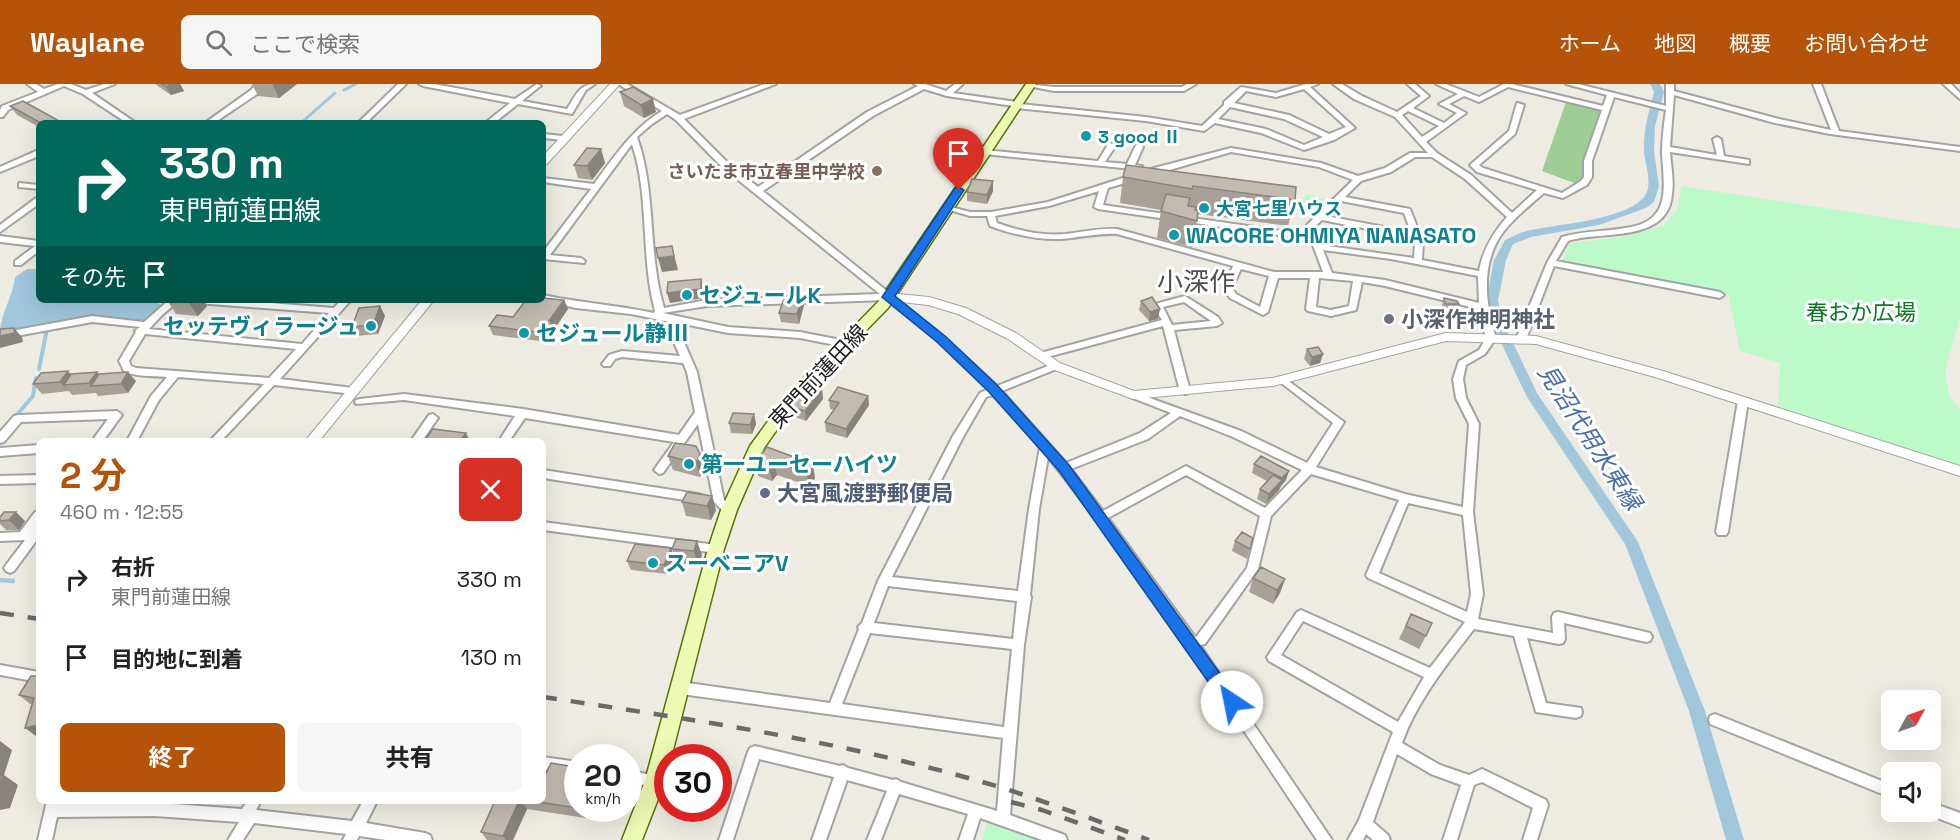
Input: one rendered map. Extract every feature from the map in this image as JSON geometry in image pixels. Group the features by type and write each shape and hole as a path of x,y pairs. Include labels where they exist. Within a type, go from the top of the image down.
{"main road":[{"name":"東門前蓮田線","path":"665,744 716,549 724,506 768,428 792,398 877,313 1030,85"},
{"name":"東門前蓮田線","path":"632,840 654,783"}],"street":[{"path":"31,84 43,92"},
{"path":"2,109 64,84 86,92 123,119"},
{"path":"86,92 111,84"},
{"path":"213,120 254,92 260,84"},
{"path":"365,120 402,84"},
{"path":"423,84 569,112 584,89 591,84"},
{"path":"546,158 615,84"},
{"path":"622,84 679,118 725,165 941,339 994,389 1064,468 1101,518 1192,643 1325,840"},
{"path":"679,118 772,84"},
{"path":"947,94 959,84"},
{"path":"1030,85 1054,89 1146,86 1184,89 1192,84"},
{"path":"758,191 870,114 920,86 947,94 1017,105 1146,119 1204,129 1244,89 1276,95 1314,84"},
{"path":"1337,84 1357,97 1398,115 1434,155 1468,177 1512,217"},
{"path":"1398,115 1425,96 1411,84"},
{"path":"1440,84 1479,100 1507,85 1521,86 1605,109"},
{"path":"1570,84 1667,108"},
{"path":"1817,84 1836,133"},
{"path":"1947,84 1960,97"},
{"path":"493,120 537,86"},
{"path":"1213,120 1263,131 1304,148 1351,128 1306,87"},
{"path":"1518,339 1551,263 1565,239 1639,228 1654,220 1668,203 1671,180 1666,149 1670,88 1778,122 1836,133 1960,149"},
{"path":"1422,141 1462,113 1443,104 1463,94"},
{"path":"1520,105 1512,132 1474,165 1480,170 1541,191 1563,196 1584,183 1588,177 1588,161 1611,94"},
{"path":"1227,104 1286,117 1331,138"},
{"path":"1407,108 1445,126"},
{"path":"546,254 633,137 649,122 667,111"},
{"path":"546,136 563,138"},
{"path":"633,137 639,151 651,287 658,314"},
{"path":"1717,139 1720,158"},
{"path":"1100,164 1112,145"},
{"path":"1139,147 1127,167 1108,185 1098,207 1314,238"},
{"path":"1666,149 1746,162"},
{"path":"947,208 970,214 991,214 1049,204 1157,170 1231,150 1322,165 1358,179"},
{"path":"984,152 1157,170"},
{"path":"0,170 36,154"},
{"path":"1328,275 1310,227 1358,179 1388,170 1413,155 1434,155"},
{"path":"1468,177 1480,170"},
{"path":"546,180 596,186"},
{"path":"22,185 36,187"},
{"path":"1492,338 1483,308 1483,274 1494,238 1512,217 1541,191"},
{"path":"1338,198 1407,211 1417,236 1418,261"},
{"path":"0,229 36,202"},
{"path":"991,214 993,224 1012,232 1044,237 1106,231 1274,275 1328,275 1409,288 1483,308"},
{"path":"1320,217 1417,236"},
{"path":"0,239 36,245"},
{"path":"1317,247 1418,261 1483,274"},
{"path":"18,263 36,248"},
{"path":"546,257 581,261"},
{"path":"1551,263 1720,295"},
{"path":"1238,265 1227,288 1233,296 1263,312 1274,275"},
{"path":"1315,276 1311,309 1331,313 1353,308 1358,280"},
{"path":"658,314 707,303 888,297 929,301 962,311 1012,336 1056,366 1237,434 1309,469 1405,498 1468,512"},
{"path":"546,298 658,314 680,322 728,330 800,334 846,344"},
{"path":"1040,356 1168,325 1217,323 1185,299 1158,306 1168,325 1185,391"},
{"path":"172,303 143,328 124,361 127,368 135,371 272,381 356,397 404,397 523,412 681,439"},
{"path":"235,303 336,311"},
{"path":"218,438 343,303"},
{"path":"315,438 356,397 426,303"},
{"path":"0,336 92,319 143,328 304,346"},
{"path":"546,475 724,506 692,372 678,340 680,322"},
{"path":"1133,395 1283,380 1446,337 1518,339 1560,345 1960,471"},
{"path":"1355,840 1365,824 1400,730 1432,675 1471,621 1477,594 1468,512 1474,424 1461,398 1458,379 1462,363 1482,352 1492,338"},
{"path":"607,364 612,357 622,354 687,360"},
{"path":"834,709 864,627 884,581 958,436 983,394 1056,366"},
{"path":"134,438 155,398 175,374"},
{"path":"1192,643 1201,640 1252,569 1266,514 1309,469 1339,422 1283,380"},
{"path":"1722,532 1743,401"},
{"path":"506,438 523,412"},
{"path":"1064,468 1144,436 1178,412"},
{"path":"659,470 700,413"},
{"path":"0,439 18,419 117,415 99,438"},
{"path":"418,438 433,418"},
{"path":"1003,818 1018,645 1034,509 1045,447"},
{"path":"0,452 36,449"},
{"path":"1101,518 1186,470 1266,514"},
{"path":"0,480 36,479"},
{"path":"1405,498 1372,575 1471,621 1519,632 1559,639 1558,617 1646,637"},
{"path":"0,537 23,536 36,519"},
{"path":"546,526 716,549"},
{"path":"10,568 36,533"},
{"path":"884,581 1024,597"},
{"path":"1400,730 1273,657 1301,615 1432,675"},
{"path":"864,627 1018,645"},
{"path":"1519,632 1541,708 1576,712"},
{"path":"0,670 36,676"},
{"path":"681,688 1009,733"},
{"path":"1715,720 1881,788"},
{"path":"1395,746 1436,770 1469,781"},
{"path":"726,840 755,752 896,785 1003,818 1060,840"},
{"path":"546,763 564,766"},
{"path":"819,840 843,771"},
{"path":"1450,840 1469,781 1482,774 1541,805 1530,840"},
{"path":"874,840 896,785"},
{"path":"235,840 253,804"},
{"path":"353,833 368,804"},
{"path":"45,840 53,806 150,805 248,816 353,833 425,840"},
{"path":"966,840 976,810"},
{"path":"1941,812 1960,820"},
{"path":"1365,824 1383,840"}],"green space":[{"path":"1566,102 1601,111 1582,163 1587,166 1582,186 1542,171"},
{"name":"春おか広場","path":"1682,186 1960,229 1960,317 1945,370 1949,396 1960,410 1960,467 1778,409 1780,363 1740,351 1728,294 1561,263 1570,243 1616,238 1664,226 1677,209"},
{"path":"1306,194 1332,200 1322,211 1298,208"},
{"path":"988,821 1041,840 982,840"}],"water":[{"path":"27,269 36,269 36,303 159,303 162,307 141,322 93,318 54,322 0,333 15,277"}],"building":[{"path":"633,87 653,99 641,105 620,92"},
{"path":"23,101 57,120 36,120 10,106"},
{"path":"587,148 601,149 587,166 574,165"},
{"path":"1126,165 1296,187 1295,200 1193,186 1192,189 1123,177"},
{"path":"972,179 993,181 987,195 967,192"},
{"path":"1166,194 1190,198 1188,206 1196,207 1197,221 1161,211"},
{"path":"672,246 674,256 658,258 656,248"},
{"path":"701,279 701,289 667,293 668,282"},
{"path":"785,296 803,296 797,314 779,313"},
{"path":"1152,297 1160,309 1150,312 1141,301"},
{"path":"546,298 564,300 549,321 552,321 544,333 489,326 497,315 513,317 524,303 546,303"},
{"path":"1444,298 1457,301 1459,304 1446,304"},
{"path":"380,306 373,325 352,327 359,308"},
{"path":"14,328 15,333 0,336 0,329"},
{"path":"1318,347 1323,354 1312,357 1307,349"},
{"path":"68,371 60,382 33,384 41,373"},
{"path":"97,372 89,383 64,385 71,374"},
{"path":"128,372 121,384 91,386 99,374"},
{"path":"805,385 822,390 805,411 788,406"},
{"path":"838,387 868,396 846,429 825,422 839,403 829,400"},
{"path":"733,413 754,414 750,425 729,423"},
{"path":"433,429 466,433 462,438 426,438"},
{"path":"675,443 696,446 700,454 696,463 668,456"},
{"path":"767,447 813,464 806,472 774,461 769,467 755,462"},
{"path":"1261,456 1289,471 1282,478 1254,464"},
{"path":"1273,475 1282,480 1269,494 1260,489"},
{"path":"687,492 712,496 707,506 682,502"},
{"path":"4,512 16,512 9,520 0,521"},
{"path":"1242,532 1253,538 1250,549 1235,541"},
{"path":"676,539 697,541 694,551 672,549"},
{"path":"635,544 671,548 664,565 627,561"},
{"path":"1261,567 1285,579 1277,590 1253,578"},
{"path":"1411,614 1432,623 1426,636 1406,626"},
{"path":"31,676 36,676 36,726 25,728 34,698 19,695"},
{"path":"551,763 564,765 564,806 546,803 546,773"},
{"path":"494,804 518,804 503,836 481,832"}],"waterway":[{"path":"344,90 356,84"},
{"name":"見沼代用水東縁","path":"1655,84 1659,92 1650,126 1649,151 1654,186 1650,200 1642,206 1595,223 1528,234 1509,242 1500,260 1492,301 1498,324 1531,394 1631,542 1697,711 1735,840"},
{"path":"304,120 335,93"},
{"path":"39,369 47,329"},
{"path":"14,418 33,396 36,378"},
{"path":"0,580 13,581"}],"railway":[{"path":"0,613 36,619"},
{"path":"546,697 774,734 890,758 1003,788 1149,840"},
{"path":"1011,802 1042,810 1125,840"}],"place":[{"name":"3 good Ⅱ","path":"1086,136"},
{"name":"さいたま市立春里中学校","path":"877,171"},
{"name":"大宮七里ハウス","path":"1204,208"},
{"name":"WACORE OHMIYA NANASATO","path":"1174,235"},
{"name":"セジュールK","path":"687,295"},
{"name":"小深作神明神社","path":"1389,319"},
{"name":"セッテヴィラージュ","path":"371,326"},
{"name":"セジュール静Ⅲ","path":"524,333"},
{"name":"第一ユーセーハイツ","path":"689,464"},
{"name":"大宮風渡野郵便局","path":"765,493"},
{"name":"スーベニアV","path":"653,563"}],"district":[{"name":"小深作","path":"1196,282"}],"route":[{"path":"959,190 888,297 941,339 994,389 1064,468 1192,643 1232,702"}]}
